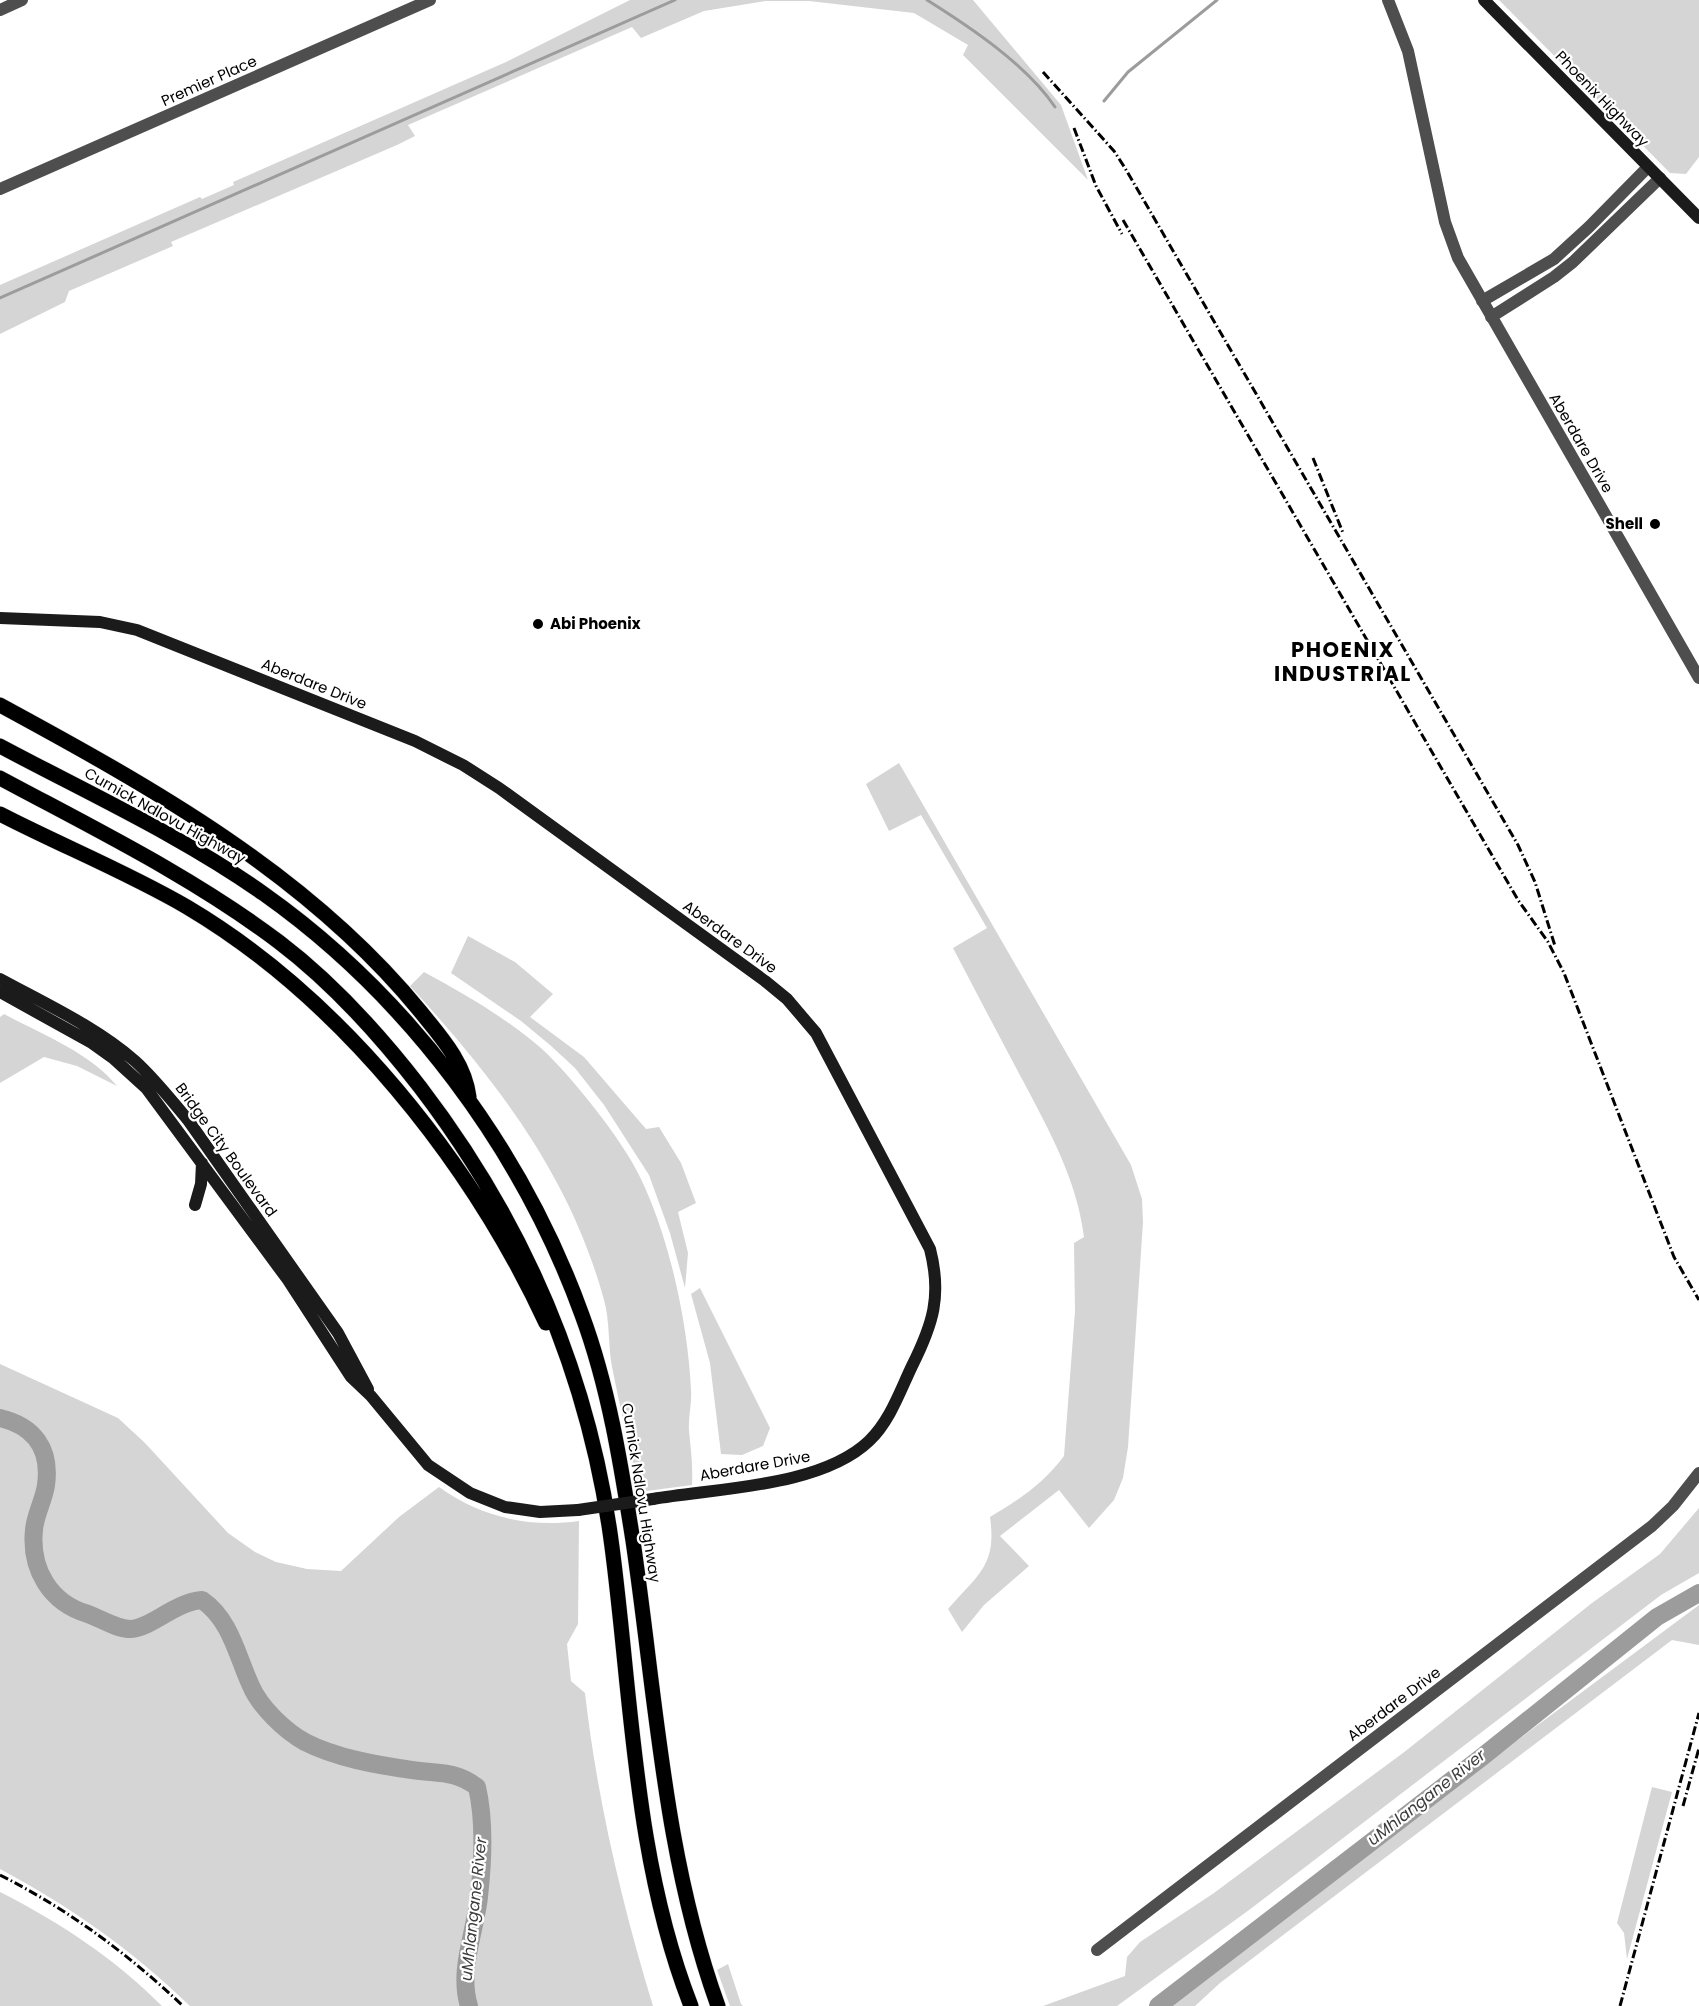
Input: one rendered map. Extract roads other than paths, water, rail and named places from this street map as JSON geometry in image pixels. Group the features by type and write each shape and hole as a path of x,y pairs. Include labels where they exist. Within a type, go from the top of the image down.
{"main road":[{"path":"0,705 151,789 268,868 328,914 366,950 443,1040 465,1077 470,1103"},
{"name":"Curnick Ndlovu Highway","path":"0,746 207,857 288,912 354,968 437,1057 470,1103 548,1233 583,1316 599,1367 618,1450 682,1888 717,2006"},
{"path":"0,778 215,896 281,943 310,967 389,1046 453,1132 501,1207 545,1296 571,1365 596,1452 612,1548 641,1794 653,1868 669,1937 691,2006"},
{"path":"0,814 151,887 189,908 282,976 342,1031 420,1117 458,1168 495,1225 525,1278 553,1339 588,1452 602,1527 623,1723 644,1865 657,1931 682,2006"}],"street":[{"path":"0,10 22,0"},
{"name":"Premier Place","path":"0,189 430,0"},
{"name":"Aberdare Drive","path":"1388,0 1408,51 1445,222 1458,258 1699,678"},
{"name":"Phoenix Highway","path":"1484,0 1699,218"},
{"path":"1482,301 1554,259 1590,228 1647,167"},
{"path":"1491,317 1564,270 1660,178"},
{"name":"Aberdare Drive","path":"0,618 100,622 137,630 415,741 463,765 499,788 765,981 787,999 816,1033 930,1249 937,1288 931,1324 885,1420 870,1440 853,1452 814,1473 653,1498"},
{"name":"Bridge City Boulevard","path":"1,986 77,1021 112,1044 162,1088 188,1120 327,1316 356,1374"},
{"name":"Bridge City Boulevard","path":"1,986 92,1043 113,1058 146,1088 371,1396 428,1465 470,1493 505,1507 525,1511 578,1510 653,1498"},
{"path":"195,1205 201,1184 202,1163"},
{"name":"Aberdare Drive","path":"1097,1950 1652,1526 1673,1506 1699,1473"}],"waterway":[{"path":"0,298 675,0"},
{"path":"927,0 961,22 1014,62 1043,91 1055,107"},
{"path":"1104,101 1128,72 1217,0"},
{"name":"uMhlangane River","path":"0,1418 31,1433 43,1450 47,1472 46,1485 35,1524 35,1558 45,1582 63,1602 114,1626 131,1629 139,1628 182,1605 202,1600 212,1608 227,1628 260,1702 281,1725 297,1737 317,1748 343,1757 385,1766 453,1775 477,1787 481,1813 482,1855 479,1897 466,1965 466,1993 469,2006"},
{"name":"uMhlangane River","path":"1158,2006 1482,1757 1657,1617 1699,1593"}],"railway":[{"path":"1043,72 1114,151 1125,168 1518,845 1535,882 1555,946"},
{"path":"1074,128 1096,186 1122,234"},
{"path":"1123,220 1518,900 1548,942 1564,973 1674,1257 1699,1300"},
{"path":"1313,458 1343,533"},
{"path":"1620,2006 1699,1713"},
{"path":"1683,1806 1699,1748"},
{"path":"0,1875 50,1903 119,1950 183,2006"}],"place":[{"name":"Shell","path":"1655,524"},
{"name":"Abi Phoenix","path":"538,624"}],"district":[{"name":"PHOENIX INDUSTRIAL","path":"1343,662"}]}
